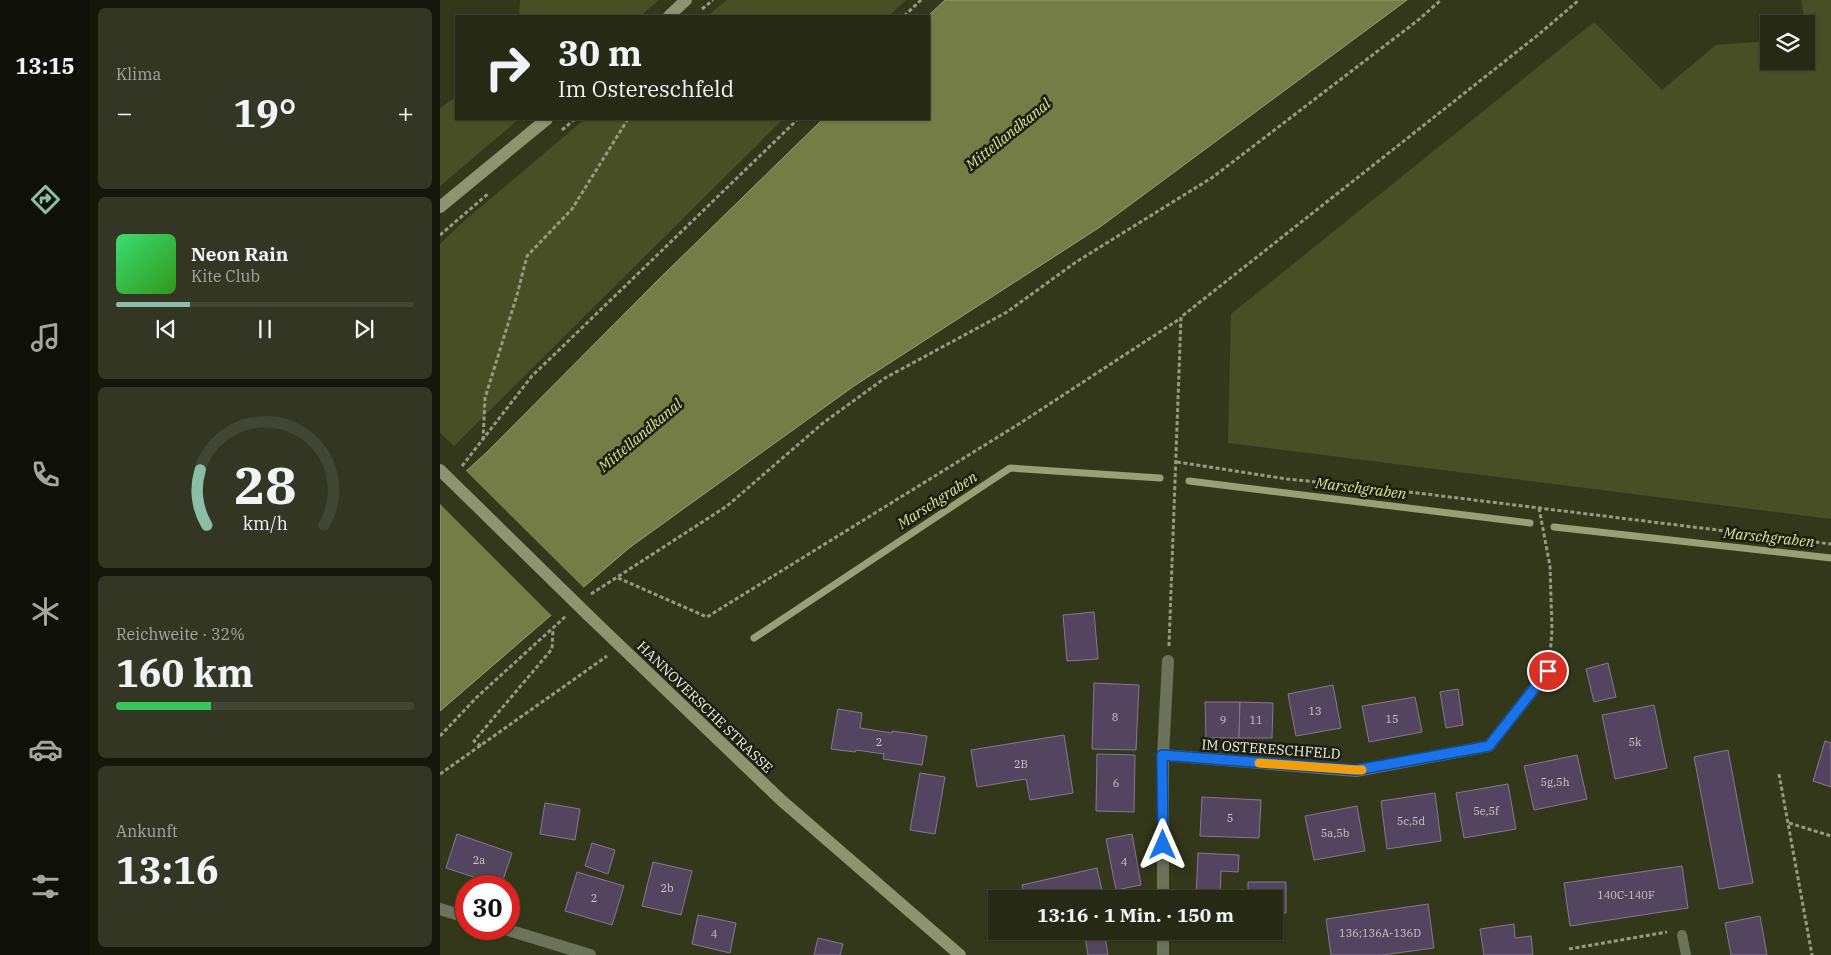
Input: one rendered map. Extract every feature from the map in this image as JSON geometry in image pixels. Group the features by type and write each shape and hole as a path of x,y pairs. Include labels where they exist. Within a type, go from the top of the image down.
{"main road":[{"path":"671,15 686,0"},
{"path":"440,207 546,120"},
{"name":"HANNOVERSCHE STRASSE","path":"440,470 781,800 960,955"}],"street":[{"path":"1163,890 1162,755 1168,661"},
{"name":"IM OSTERESCHFELD","path":"1162,755 1356,770 1489,746 1548,671"},
{"path":"440,909 455,914"},
{"path":"520,934 590,955"},
{"path":"1163,940 1163,955"}],"lane":[{"path":"1682,936 1686,955"}],"path":[{"path":"905,15 921,0"},
{"path":"586,598 727,506 823,423 885,378 1007,312 1076,262 1213,177 1409,27 1441,0"},
{"path":"617,578 707,618 1022,422 1181,317 1538,35 1579,0"},
{"path":"483,440 485,398 527,256 572,209 627,120"},
{"path":"458,470 532,376 797,120"},
{"path":"1168,661 1181,317"},
{"path":"1177,462 1287,479 1377,488 1831,544"},
{"path":"1539,508 1550,566 1552,630 1548,671"},
{"path":"440,736 477,697 573,610"},
{"path":"481,746 474,741 552,649 553,628"},
{"path":"440,774 608,656"},
{"path":"1779,774 1812,955"},
{"path":"1788,823 1831,836"},
{"path":"1569,949 1665,932 1682,936"}],"shaded area":[{"path":"520,0 659,0 641,15 519,15"},
{"path":"727,0 906,0 890,15 708,15"},
{"path":"1801,0 1831,0 1831,519 1228,443 1231,314 1594,22 1662,90 1716,45 1760,42 1760,70 1815,70 1815,15 1804,15"},
{"path":"455,98 455,120 518,120 440,186 440,108"},
{"path":"584,120 782,120 454,446 440,433 440,244 464,221"}],"water":[{"name":"Mittellandkanal","path":"945,0 1407,0 1100,227 854,386 629,548 440,711 440,495 487,452 659,279 822,120 930,120 929,15"}],"pier":[{"path":"464,469 585,589 553,617 440,504 440,491"}],"building":[{"path":"1094,612 1098,659 1067,661 1063,615"},
{"path":"1608,663 1616,697 1594,702 1586,669"},
{"path":"1094,683 1139,685 1136,750 1092,749"},
{"path":"1333,685 1341,728 1296,736 1288,694"},
{"path":"1458,689 1463,725 1446,728 1440,692"},
{"path":"1415,697 1422,732 1369,742 1362,706"},
{"path":"1205,702 1240,702 1239,738 1206,738"},
{"path":"1240,702 1273,703 1272,738 1239,738"},
{"path":"1654,705 1667,768 1615,779 1602,715"},
{"path":"838,709 862,713 860,728 927,736 922,765 883,759 884,754 831,749"},
{"path":"1064,735 1073,793 1030,800 1026,779 977,787 971,750"},
{"path":"1825,741 1831,743 1831,787 1813,781"},
{"path":"1728,750 1753,883 1719,889 1694,757"},
{"path":"1097,754 1135,755 1134,812 1096,811"},
{"path":"1577,755 1587,799 1534,810 1524,766"},
{"path":"920,773 945,777 935,834 910,830"},
{"path":"1508,784 1516,829 1464,838 1456,793"},
{"path":"1435,793 1441,841 1387,849 1381,801"},
{"path":"1202,797 1261,800 1259,838 1200,836"},
{"path":"545,803 580,809 575,840 540,834"},
{"path":"1357,806 1365,851 1314,860 1305,816"},
{"path":"457,834 512,853 505,875 467,875 446,868"},
{"path":"1132,834 1141,885 1116,890 1106,839"},
{"path":"592,843 615,850 608,874 585,866"},
{"path":"1198,853 1239,855 1238,872 1221,871 1220,890 1196,890"},
{"path":"653,862 692,871 681,915 642,906"},
{"path":"1682,866 1688,908 1570,926 1564,883"},
{"path":"1097,868 1102,890 1023,890 1022,885"},
{"path":"577,872 624,886 612,925 565,911"},
{"path":"1248,882 1286,882 1286,913 1283,913 1283,890 1248,890"},
{"path":"1428,904 1434,948 1382,955 1331,955 1326,919"},
{"path":"698,915 736,923 730,953 692,944"},
{"path":"1760,916 1767,955 1731,955 1725,923"},
{"path":"1514,924 1515,938 1531,936 1533,955 1484,955 1480,929"},
{"path":"818,938 843,944 840,955 814,955"},
{"path":"1086,940 1106,940 1108,955 1088,955"}],"waterway":[{"name":"Marschgraben","path":"754,638 1010,468 1160,478"},
{"name":"Marschgraben","path":"1189,481 1530,523"},
{"name":"Marschgraben","path":"1554,527 1831,558"}],"slow traffic":[{"path":"1259,763 1362,770"}],"route":[{"path":"1163,845 1162,755 1356,770 1489,746 1548,671"}]}
